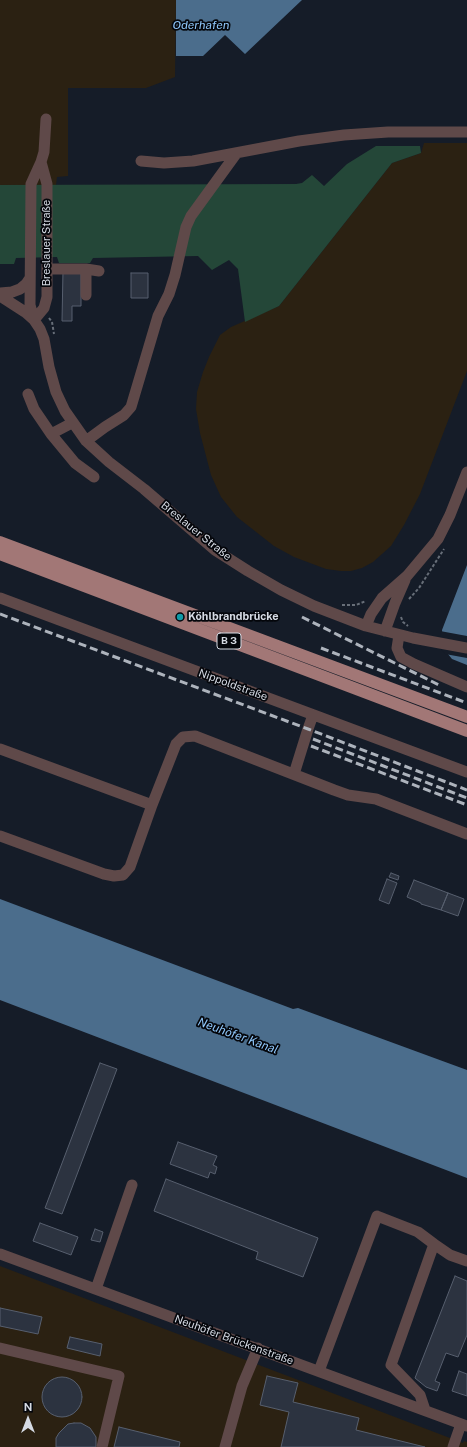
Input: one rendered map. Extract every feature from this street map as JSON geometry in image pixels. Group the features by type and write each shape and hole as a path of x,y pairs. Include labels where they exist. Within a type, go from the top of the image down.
{"main road":[{"name":"B 3","path":"0,542 467,718"},
{"name":"B 3","path":"0,554 467,731"}],"street":[{"name":"Breslauer Straße","path":"46,119 45,146 41,162 31,184 30,306 34,320 44,339 49,368 56,392 72,423 86,441 109,462 163,504 203,540 232,561 266,582 298,599 366,626 399,635 413,633 467,648"},
{"path":"141,161 164,163 179,162 236,154 299,141 344,135 388,132 467,132"},
{"path":"86,441 124,415 131,407 158,316 169,294 173,281 186,227 191,216 236,154"},
{"name":"Breslauer Straße","path":"34,320 46,303 46,184 41,162"},
{"path":"47,264 86,268 99,271"},
{"path":"86,268 86,295"},
{"name":"Breslauer Straße","path":"0,293 12,292 20,289 30,278"},
{"path":"0,296 34,320"},
{"path":"28,394 34,409 51,434 75,463 94,477"},
{"path":"51,434 72,423"},
{"path":"366,626 371,614 382,598 407,576 430,550 442,532 467,472"},
{"path":"385,631 407,576"},
{"name":"Nippoldstraße","path":"1,602 467,772"},
{"path":"399,635 397,648 402,656 414,664 467,687"},
{"path":"294,774 313,715"},
{"path":"0,836 104,874 114,876 123,875 130,867 176,744 183,737 195,736 348,795 376,799 467,834"},
{"path":"0,749 152,805"},
{"path":"96,1289 132,1185"},
{"path":"319,1371 377,1216 418,1232 450,1254 467,1261"},
{"path":"425,1410 420,1395 391,1365 434,1244"},
{"name":"Neuhöfer Brückenstraße","path":"0,1254 464,1425"},
{"path":"0,1348 119,1376 102,1447"},
{"path":"225,1447 242,1386 258,1348"},
{"path":"453,1447 464,1425"}],"path":[{"path":"52,322 54,339"},
{"path":"338,604 356,605 370,599"},
{"path":"400,614 403,622 413,633"}],"shaded area":[{"path":"0,0 176,0 175,77 146,88 68,88 68,176 57,177 56,185 0,185"},
{"path":"424,143 467,143 467,371 420,494 391,546 373,562 362,568 351,571 326,569 294,557 274,546 237,517 221,497 211,475 200,433 196,409 197,392 209,357 220,335 231,327 279,306 392,163 421,153"},
{"path":"0,1266 463,1443 464,1441 467,1442 467,1447 0,1447"}],"green space":[{"path":"376,146 420,146 421,153 392,163 279,306 245,322 238,269 229,260 212,270 198,256 93,258 90,263 59,263 57,257 16,258 14,264 0,264 0,185 296,184 302,183 312,175 324,186 347,164"}],"water":[{"name":"Oderhafen","path":"176,0 302,0 245,54 225,35 203,56 176,56"},
{"path":"467,565 467,665 452,659 443,648 442,630"},
{"name":"Neuhöfer Kanal","path":"0,899 293,1009 298,1008 467,1070 467,1178 0,1000"}],"pier":[{"path":"440,631 467,636 467,658 445,654 441,649"}],"building":[{"path":"63,271 81,271 81,306 72,306 72,321 62,321"},
{"path":"131,273 148,273 148,298 131,298"},
{"path":"391,873 399,876 398,880 389,877"},
{"path":"387,879 397,883 389,904 379,900"},
{"path":"414,880 448,893 441,910 421,904 407,897"},
{"path":"448,893 464,899 458,916 441,910"},
{"path":"100,1063 117,1069 62,1214 45,1208"},
{"path":"178,1142 217,1156 213,1165 217,1167 215,1174 210,1172 208,1178 170,1164"},
{"path":"166,1179 318,1238 303,1277 256,1259 258,1252 154,1211"},
{"path":"40,1223 78,1237 71,1255 33,1241"},
{"path":"95,1229 103,1232 100,1242 91,1240"},
{"path":"455,1276 467,1281 467,1335 458,1357 446,1353 435,1381 440,1383 437,1391 426,1387 415,1378"},
{"path":"0,1308 42,1317 38,1334 0,1326"},
{"path":"70,1337 102,1344 100,1356 67,1348"},
{"path":"459,1371 467,1374 467,1396 452,1391"},
{"path":"267,1376 298,1383 293,1402 359,1418 356,1430 425,1447 281,1447 289,1412 260,1405"},
{"path":"66,1377 73,1380 79,1386 82,1397 81,1405 73,1414 66,1417 58,1417 51,1414 43,1405 42,1393 45,1386 54,1378"},
{"path":"81,1423 90,1428 96,1437 96,1447 56,1447 56,1438 59,1433 68,1424"},
{"path":"119,1427 180,1442 179,1447 114,1447"}],"railway":[{"path":"0,614 467,790"},
{"path":"302,617 439,685"},
{"path":"321,648 467,703"},
{"path":"313,739 467,798"},
{"path":"311,746 467,805"}],"place":[{"name":"Köhlbrandbrücke","path":"180,617"}]}
